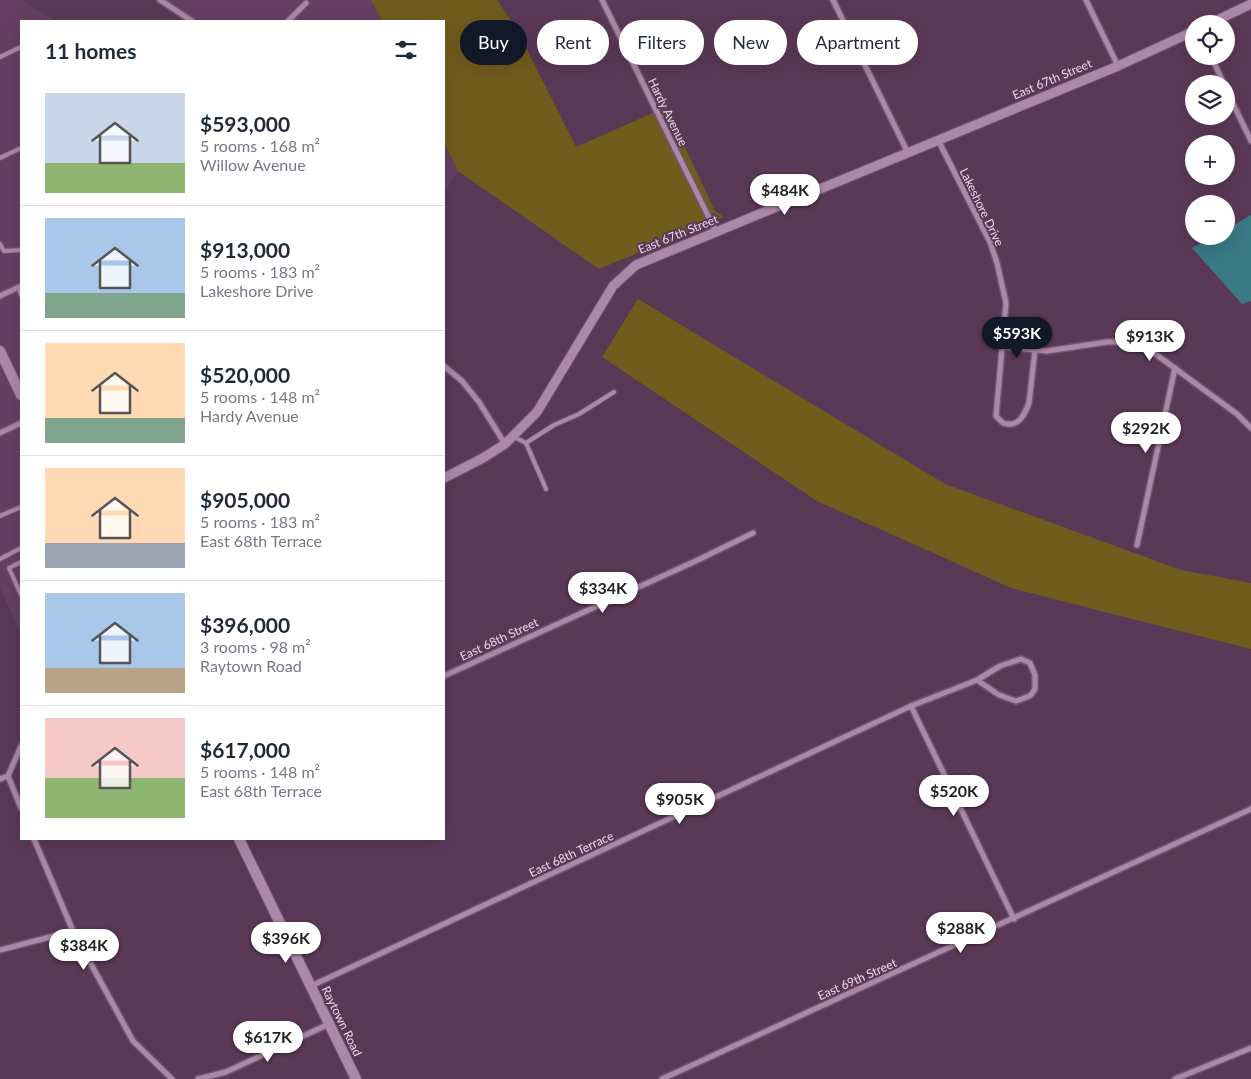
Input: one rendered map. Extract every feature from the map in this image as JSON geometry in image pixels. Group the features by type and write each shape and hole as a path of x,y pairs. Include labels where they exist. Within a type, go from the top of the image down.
{"main road":[{"path":"1,358 20,393"},
{"name":"Raytown Road","path":"239,840 356,1079"}],"street":[{"path":"160,0 190,20"},
{"name":"Hardy Avenue","path":"602,0 716,232"},
{"path":"834,0 908,153"},
{"path":"1086,0 1118,66"},
{"path":"289,20 306,3"},
{"path":"1228,15 1251,4"},
{"name":"East 67th Street","path":"445,477 483,458 505,444 537,412 613,286 636,265 1118,66 1185,35"},
{"path":"1235,108 1251,141"},
{"name":"Lakeshore Drive","path":"938,140 990,242 997,263 1006,303 996,416 1003,424 1016,424 1020,421 1029,404 1035,350"},
{"path":"0,296 19,286"},
{"path":"1002,347 1047,351 1107,342 1127,342 1146,347 1237,414 1251,428"},
{"path":"445,367 462,381 479,402 505,444"},
{"path":"1137,545 1175,368"},
{"path":"0,433 20,423"},
{"name":"East 68th Street","path":"445,676 753,533"},
{"name":"East 68th Terrace","path":"311,986 911,706 977,680 1000,666 1022,659 1030,663 1035,675 1035,689 1030,696 1016,701 999,695 977,680"},
{"path":"911,706 1014,919"},
{"path":"20,748 8,776 20,806"},
{"path":"0,779 8,776"},
{"name":"East 69th Street","path":"662,1079 1251,809"},
{"path":"34,840 73,931 133,1041 172,1079"},
{"path":"0,950 73,931"},
{"path":"198,1079 226,1072 329,1024"},
{"path":"1174,1079 1251,1048"}],"lane":[{"path":"0,57 20,47"},
{"path":"0,158 20,148"},
{"path":"0,244 4,251 20,250"},
{"path":"526,443 554,425 579,414 614,392"},
{"path":"512,436 526,443 546,489"},
{"path":"0,516 20,507"},
{"path":"0,559 20,549"},
{"path":"20,562 9,568 20,593"}],"shaded area":[{"path":"0,0 22,0 53,20 20,20 20,632 0,588"},
{"path":"158,0 371,0 381,20 194,20"},
{"path":"371,0 497,0 511,20 460,20 460,65 527,65 527,50 576,147 666,107 715,211 724,217 599,269 458,171 445,145 445,20 381,20"},
{"path":"445,145 458,171 445,190"},
{"path":"1251,215 1251,301 1242,304 1192,248 1198,245 1235,245 1235,224"},
{"path":"638,299 945,484 1181,570 1251,583 1251,649 1011,588 817,501 602,357"}]}
